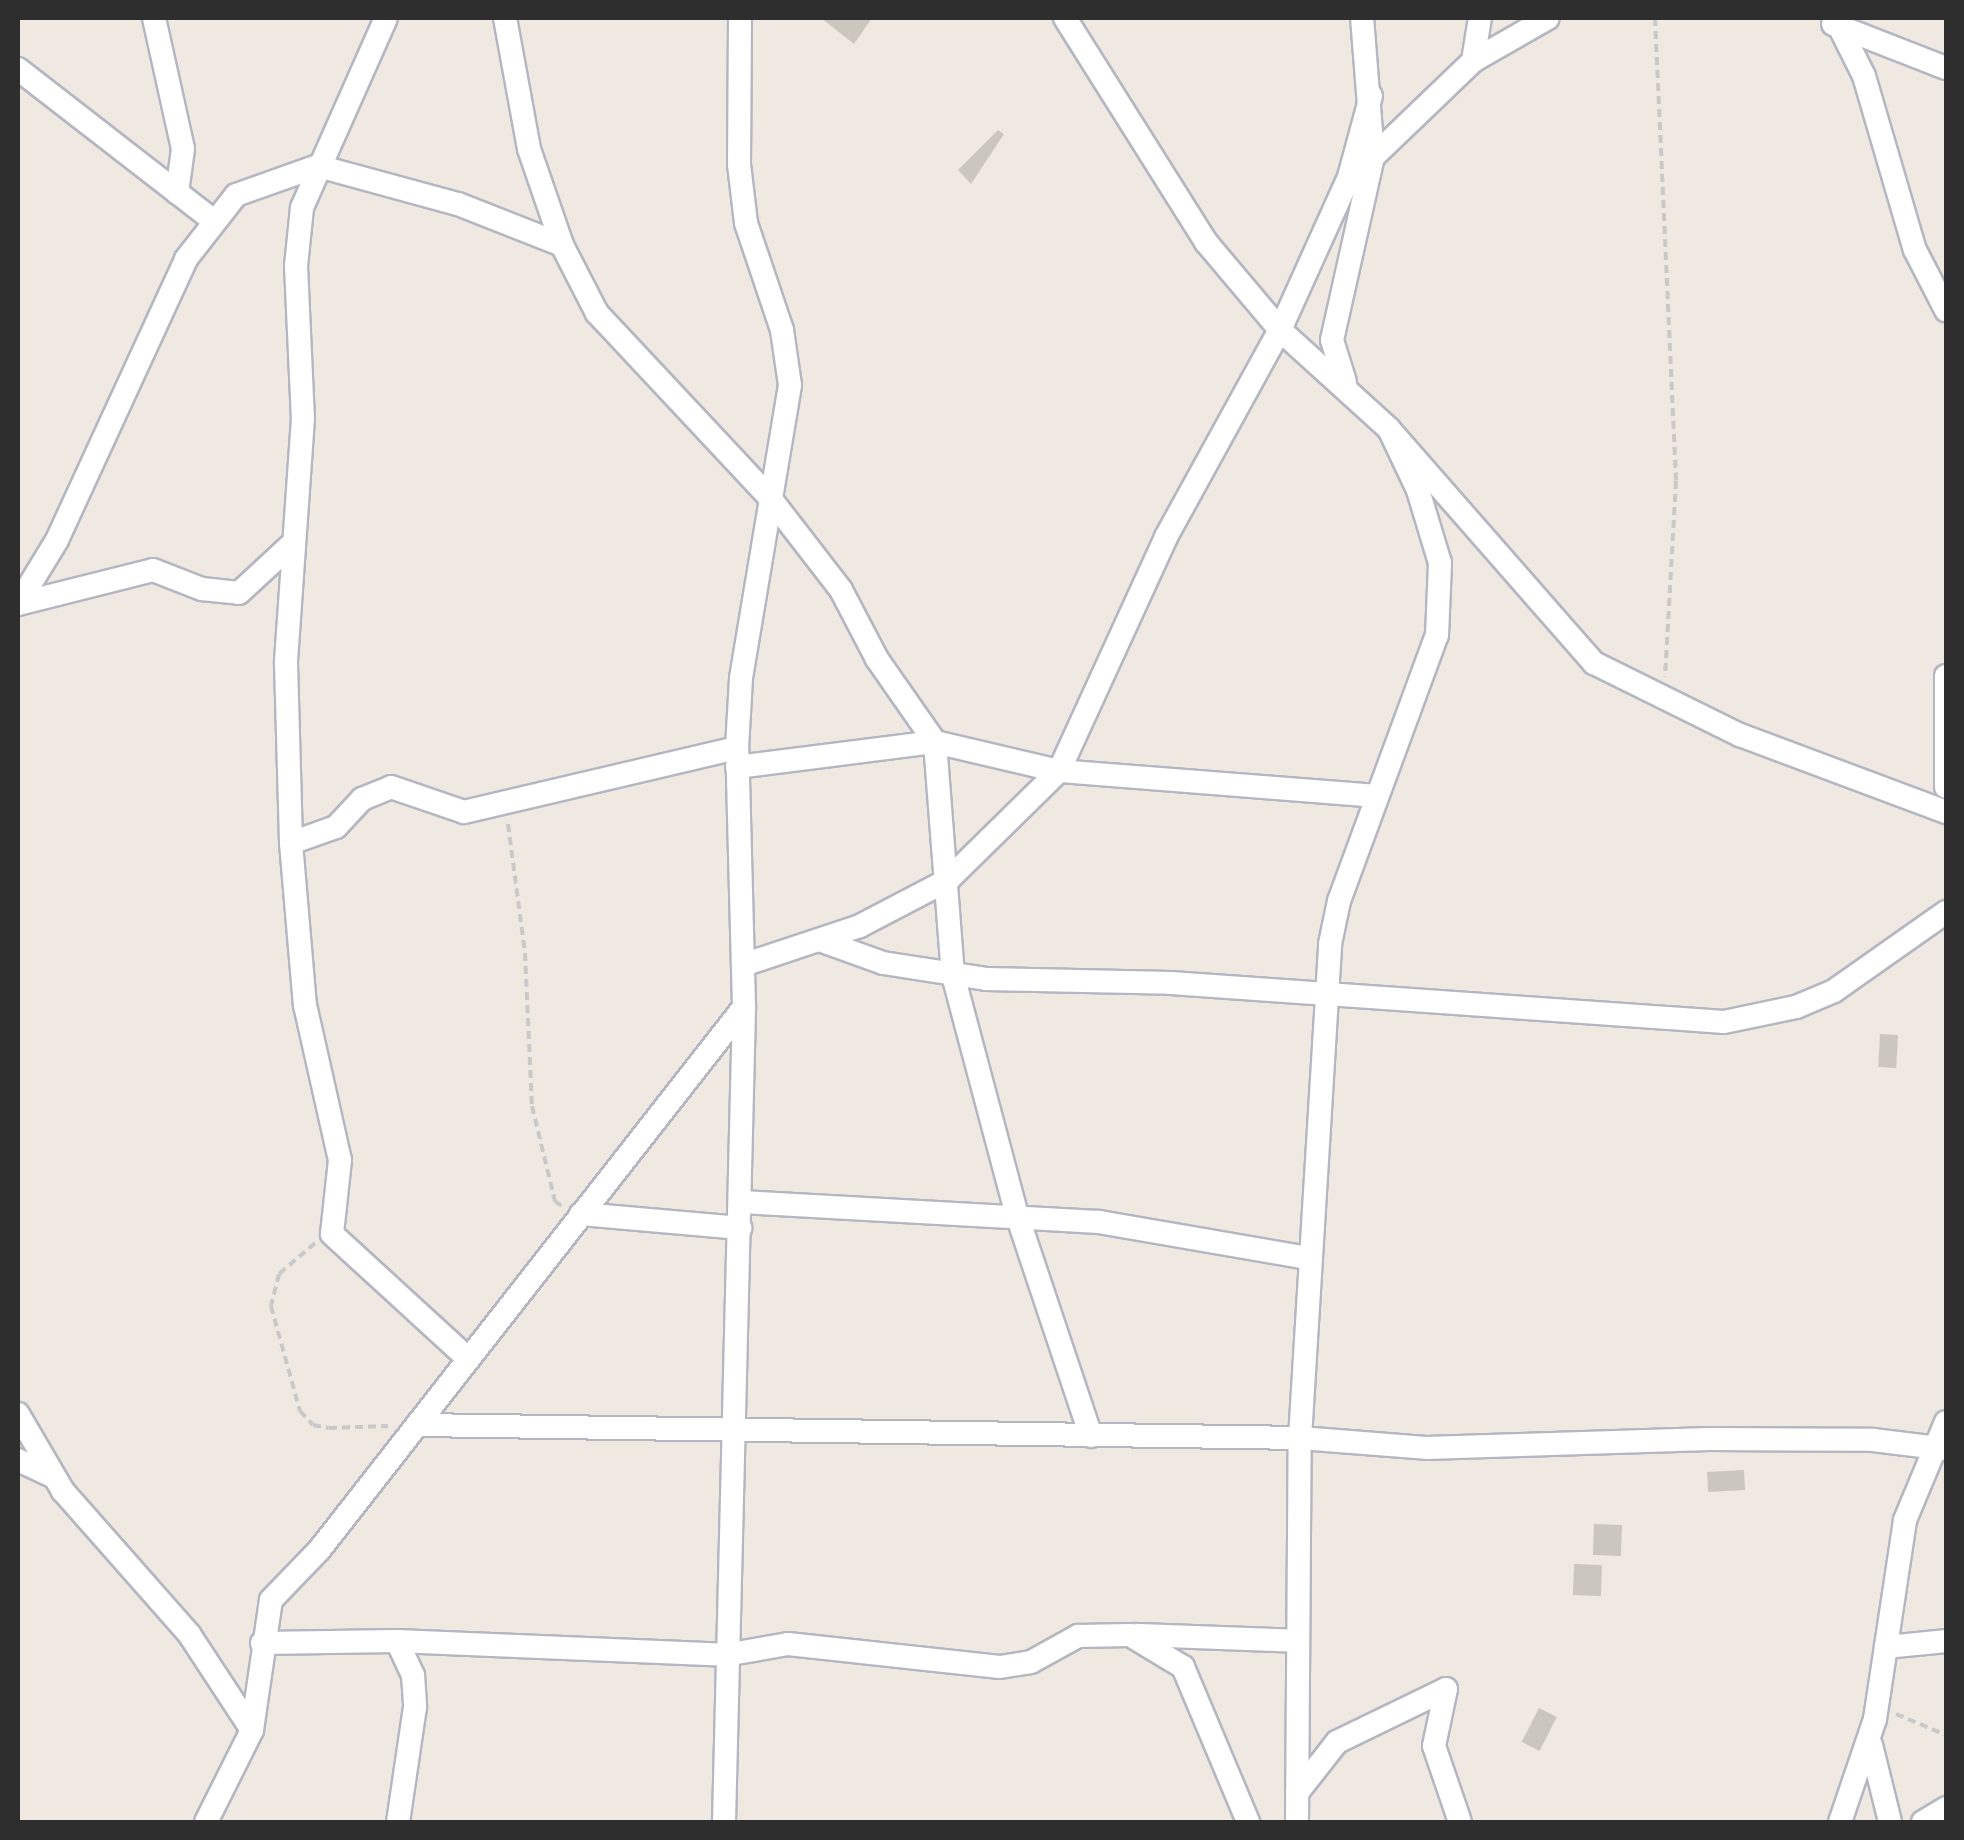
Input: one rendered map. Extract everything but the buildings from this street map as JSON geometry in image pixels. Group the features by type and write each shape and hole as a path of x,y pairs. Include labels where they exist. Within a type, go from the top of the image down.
{"street":[{"path":"154,18 183,150 178,193"},
{"path":"386,18 302,208 296,266 303,418 290,546 291,843 306,1005 340,1160 332,1234 466,1356"},
{"path":"505,18 529,149 562,245 597,313 770,498 841,590 878,659 935,742 953,975 1017,1216 1090,1436"},
{"path":"724,1822 744,1007 737,758 770,498 790,385 782,330 746,222 738,164 740,18"},
{"path":"1064,18 1206,242 1280,330 1389,429 1594,663 1664,700 1835,775 1946,812"},
{"path":"1353,393 1339,375 1332,340 1373,157 1362,18"},
{"path":"1473,61 1480,18"},
{"path":"1373,157 1473,61 1548,18"},
{"path":"1831,21 1946,68"},
{"path":"1831,21 1864,76 1914,250 1946,310"},
{"path":"18,69 213,220"},
{"path":"743,965 822,940 948,880 1060,771 1166,537 1280,330 1349,176 1371,96"},
{"path":"18,604 57,540 186,259 236,195 261,182 318,166 458,204 562,245"},
{"path":"1296,1822 1300,1438 1308,1258 1339,901 1437,635 1440,564 1418,490 1389,429"},
{"path":"18,604 153,570 202,589 239,592 290,546"},
{"path":"1946,676 1946,787"},
{"path":"291,843 336,826 362,799 390,787 464,812 737,758 935,742 1060,771 1376,796"},
{"path":"822,940 883,963 953,975 1330,992 1724,1022 1762,1016 1834,991 1946,912"},
{"path":"206,1822 252,1730 262,1643 272,1600 418,1425 466,1356 744,1007"},
{"path":"741,1202 1099,1222 1308,1258"},
{"path":"581,1214 740,1228"},
{"path":"18,1414 53,1476 189,1634 252,1730"},
{"path":"1840,1822 1870,1741 1878,1706 1905,1520 1941,1448 1946,1422"},
{"path":"418,1425 1300,1438 1426,1448 1709,1439 1941,1448"},
{"path":"18,1460 53,1476"},
{"path":"1130,1635 1182,1666 1248,1822"},
{"path":"262,1643 397,1640 726,1655 788,1644 1000,1667 1031,1662 1078,1636 1298,1640"},
{"path":"397,1640 413,1674 415,1707 398,1822"},
{"path":"1886,1647 1946,1641"},
{"path":"1296,1794 1337,1742 1446,1689 1434,1746 1460,1822"},
{"path":"1870,1741 1890,1822"},
{"path":"1923,1822 1946,1808"}],"path":[{"path":"1654,18 1676,481 1664,700"},
{"path":"508,804 525,952 532,1106 556,1201 581,1214"},
{"path":"332,1234 302,1249 279,1274 272,1294 300,1410 312,1425 329,1428 418,1425"},
{"path":"1878,1706 1946,1735"}]}
